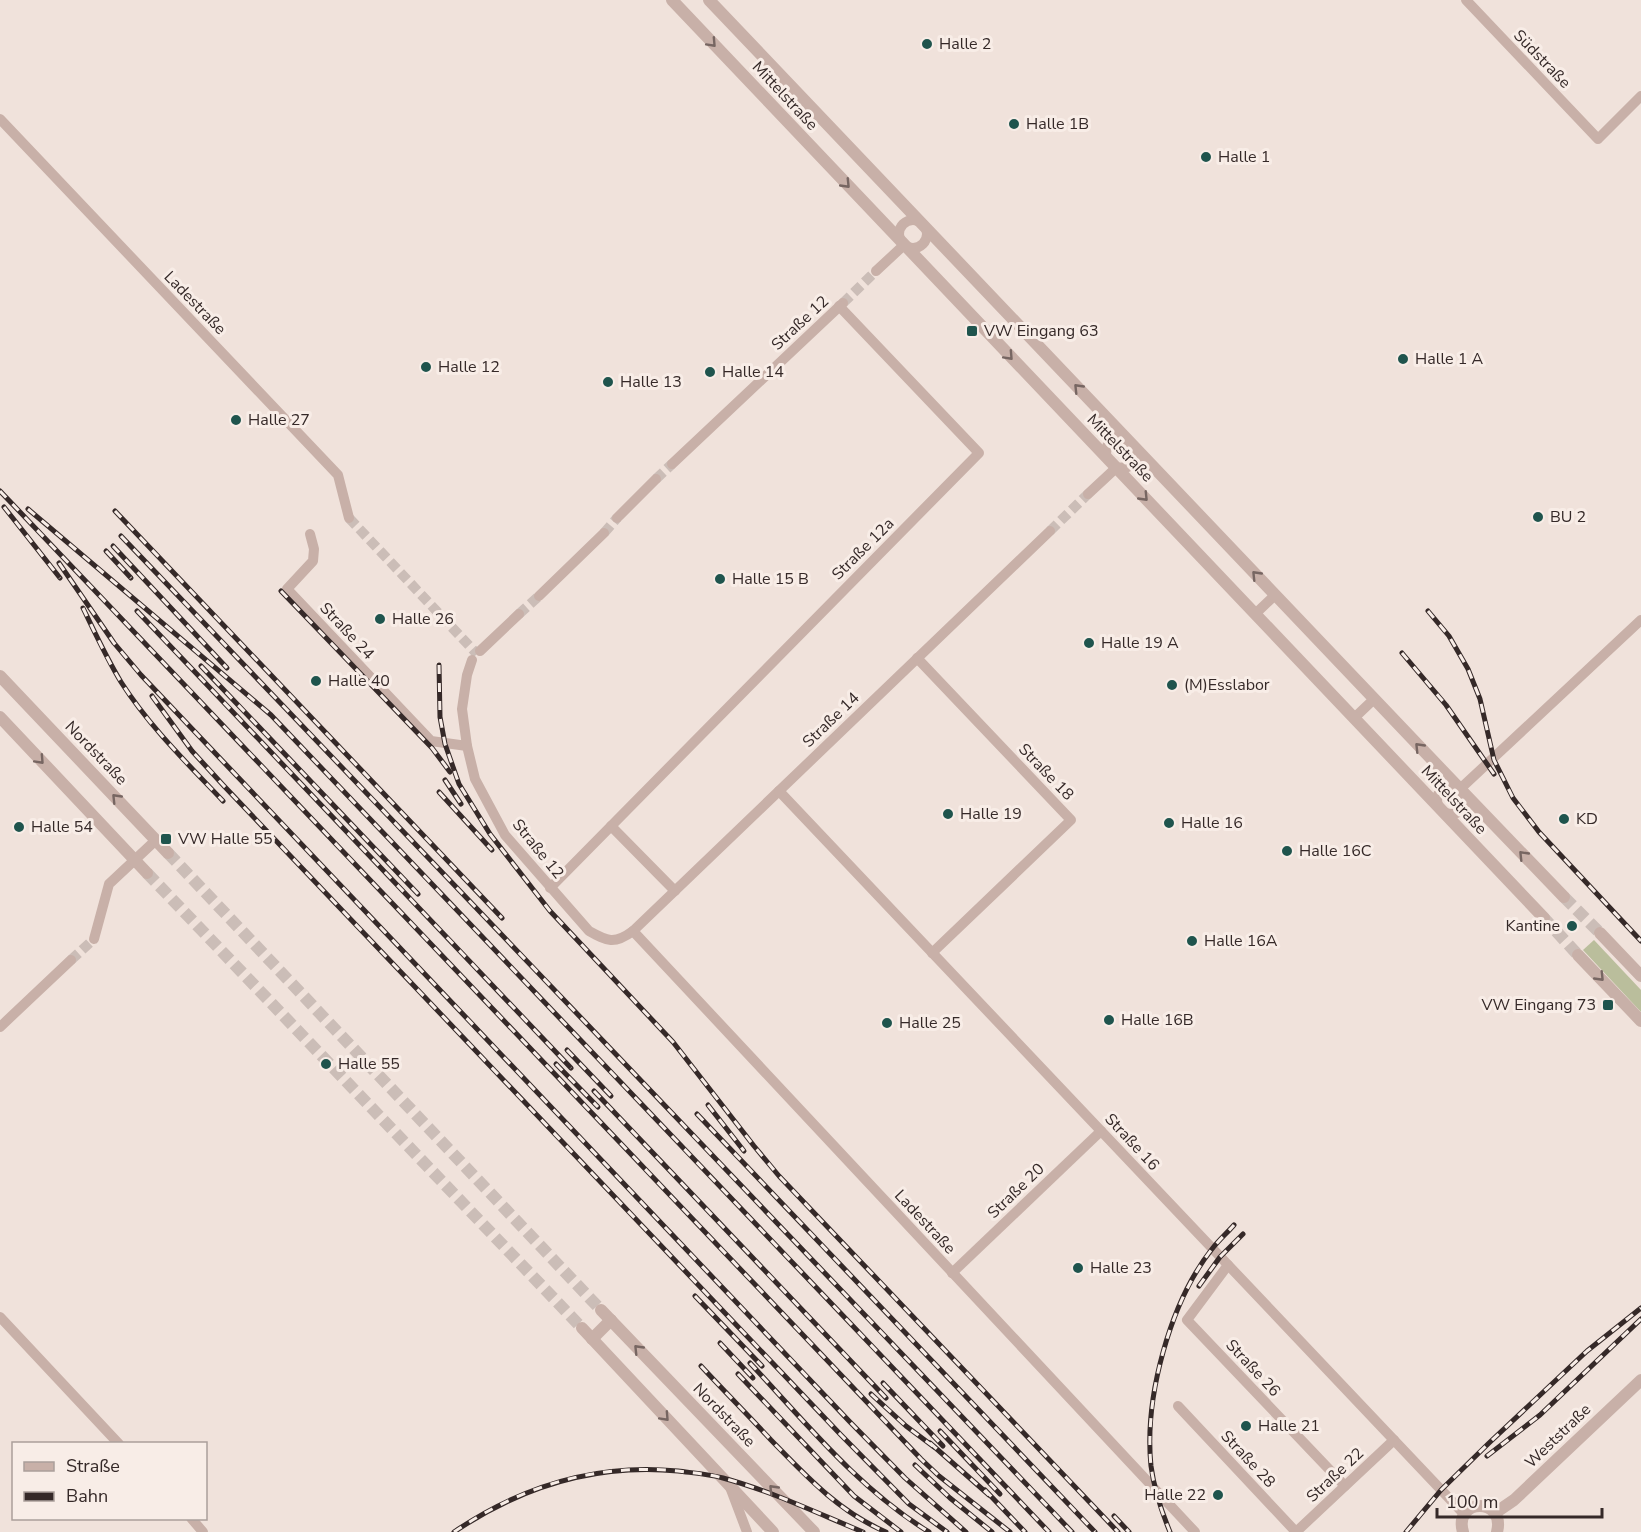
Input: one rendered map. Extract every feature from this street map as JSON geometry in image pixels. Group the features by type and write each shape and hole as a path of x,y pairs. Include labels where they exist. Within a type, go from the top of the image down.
{"street":[{"name":"Mittelstraße","path":"672,0 1544,918"},
{"name":"Mittelstraße","path":"710,0 1564,897"},
{"name":"Südstraße","path":"1466,0 1598,139 1641,96"},
{"name":"Ladestraße","path":"0,119 338,475 349,518"},
{"path":"915,220 924,226 927,236 922,246 914,249 904,245 898,234 903,224 915,220"},
{"path":"876,272 904,245"},
{"name":"Straße 12","path":"672,464 841,305"},
{"name":"Straße 12a","path":"550,888 980,453 841,305"},
{"path":"1106,457 1106,445 1111,439 1118,436 1125,438"},
{"path":"1088,494 1116,468 1128,467 1135,460 1135,448"},
{"path":"618,518 656,479"},
{"name":"Straße 14","path":"633,932 1050,531"},
{"path":"539,596 604,533"},
{"name":"Straße 24","path":"310,534 314,549 313,561 287,589 431,741 467,746"},
{"path":"1256,614 1275,595"},
{"path":"480,651 519,614"},
{"path":"1460,789 1641,620"},
{"name":"Straße 18","path":"917,658 1071,820 932,953"},
{"name":"Straße 12","path":"472,660 467,675 462,710 467,746 476,779 505,835 588,931 607,941 622,939 633,932"},
{"name":"Nordstraße","path":"0,676 168,853"},
{"path":"1354,718 1374,699"},
{"path":"0,717 147,873"},
{"path":"1451,786 1460,789 1464,801 1460,810 1450,814 1442,810 1437,800 1441,790 1451,786"},
{"name":"Straße 16","path":"779,791 1464,1514"},
{"path":"611,826 675,891"},
{"path":"94,939 109,885 156,840"},
{"name":"Ladestraße","path":"633,932 1195,1532"},
{"path":"1600,933 1641,976"},
{"path":"1578,955 1641,1021"},
{"path":"0,1027 71,960"},
{"name":"Straße 20","path":"952,1273 1101,1131"},
{"name":"Straße 26","path":"1228,1265 1187,1320 1345,1486"},
{"name":"Nordstraße","path":"601,1310 814,1532"},
{"path":"0,1317 119,1442"},
{"path":"592,1339 611,1320"},
{"path":"582,1328 773,1532"},
{"name":"Weststraße","path":"1495,1513 1514,1500 1641,1380"},
{"name":"Straße 28","path":"1178,1406 1296,1532"},
{"name":"Straße 22","path":"1296,1532 1394,1440"},
{"path":"730,1487 747,1532"},
{"path":"1463,1532 1461,1524 1464,1514 1479,1506 1491,1509 1495,1513 1497,1532"},
{"path":"192,1520 203,1532"}],"green space":[{"path":"1594,940 1641,990 1641,1012 1583,950"}],"tunnel":[{"path":"843,303 876,271"},
{"path":"656,479 672,464"},
{"path":"1050,531 1088,494"},
{"path":"349,518 477,654"},
{"path":"604,533 617,518"},
{"path":"519,614 539,596"},
{"path":"168,853 601,1310"},
{"path":"147,873 582,1328"},
{"path":"1564,897 1600,933"},
{"path":"1544,918 1578,955"},
{"path":"71,960 94,939"}],"railway":[{"path":"0,491 921,1459 1010,1532"},
{"path":"4,507 60,578"},
{"path":"28,509 271,715 1049,1532"},
{"path":"115,511 502,918"},
{"path":"121,536 1072,1532"},
{"path":"113,546 227,668"},
{"path":"106,551 131,578"},
{"path":"59,563 114,643 141,675 850,1422 905,1478 966,1532"},
{"path":"281,591 432,748 450,772"},
{"path":"83,608 111,664 132,698 169,744 223,801"},
{"path":"137,611 571,1068"},
{"path":"1428,611 1449,636 1468,669 1480,699 1494,760 1513,798 1539,832 1641,941"},
{"path":"1402,653 1446,705 1494,774"},
{"path":"439,665 440,717 445,744 459,784 490,834 550,911 673,1042 779,1176 1118,1532"},
{"path":"201,666 418,894"},
{"path":"152,696 192,751 224,786 841,1435 909,1504 947,1532"},
{"path":"445,780 461,804"},
{"path":"439,792 492,850"},
{"path":"567,1050 611,1096"},
{"path":"556,1064 598,1107"},
{"path":"594,1091 886,1398"},
{"path":"708,1105 744,1151"},
{"path":"697,1114 1095,1532"},
{"path":"1170,1532 1158,1499 1151,1466 1150,1439 1156,1381 1172,1323 1184,1296 1212,1249 1234,1225"},
{"path":"1199,1286 1220,1257 1243,1234"},
{"path":"695,1296 762,1366"},
{"path":"1406,1532 1441,1490 1489,1443 1587,1351 1641,1308"},
{"path":"1487,1456 1540,1415 1641,1319"},
{"path":"720,1343 753,1378"},
{"path":"750,1363 856,1475 879,1496 929,1532"},
{"path":"701,1366 810,1480 838,1504 886,1532"},
{"path":"738,1374 854,1496 901,1532"},
{"path":"883,1383 943,1446"},
{"path":"871,1394 906,1426 934,1447"},
{"path":"940,1431 1000,1494"},
{"path":"930,1443 989,1495"},
{"path":"915,1465 950,1498 992,1532"},
{"path":"454,1532 506,1502 560,1481 589,1475 647,1469 706,1475 741,1483 863,1532"},
{"path":"985,1490 1025,1532"},
{"path":"1114,1516 1129,1532"}],"place":[{"name":"Halle 2","path":"927,44"},
{"name":"Halle 1B","path":"1014,124"},
{"name":"Halle 1","path":"1206,157"},
{"name":"VW Eingang 63","path":"972,331"},
{"name":"Halle 1 A","path":"1403,359"},
{"name":"Halle 12","path":"426,367"},
{"name":"Halle 14","path":"710,372"},
{"name":"Halle 13","path":"608,382"},
{"name":"Halle 27","path":"236,420"},
{"name":"BU 2","path":"1538,517"},
{"name":"Halle 15 B","path":"720,579"},
{"name":"Halle 26","path":"380,619"},
{"name":"Halle 19 A","path":"1089,643"},
{"name":"Halle 40","path":"316,681"},
{"name":"(M)Esslabor","path":"1172,685"},
{"name":"Halle 19","path":"948,814"},
{"name":"KD","path":"1564,819"},
{"name":"Halle 16","path":"1169,823"},
{"name":"Halle 54","path":"19,827"},
{"name":"VW Halle 55","path":"166,839"},
{"name":"Halle 16C","path":"1287,851"},
{"name":"Kantine","path":"1572,926"},
{"name":"Halle 16A","path":"1192,941"},
{"name":"VW Eingang 73","path":"1608,1005"},
{"name":"Halle 16B","path":"1109,1020"},
{"name":"Halle 25","path":"887,1023"},
{"name":"Halle 55","path":"326,1064"},
{"name":"Halle 23","path":"1078,1268"},
{"name":"Halle 21","path":"1246,1426"},
{"name":"Halle 22","path":"1218,1495"}]}
